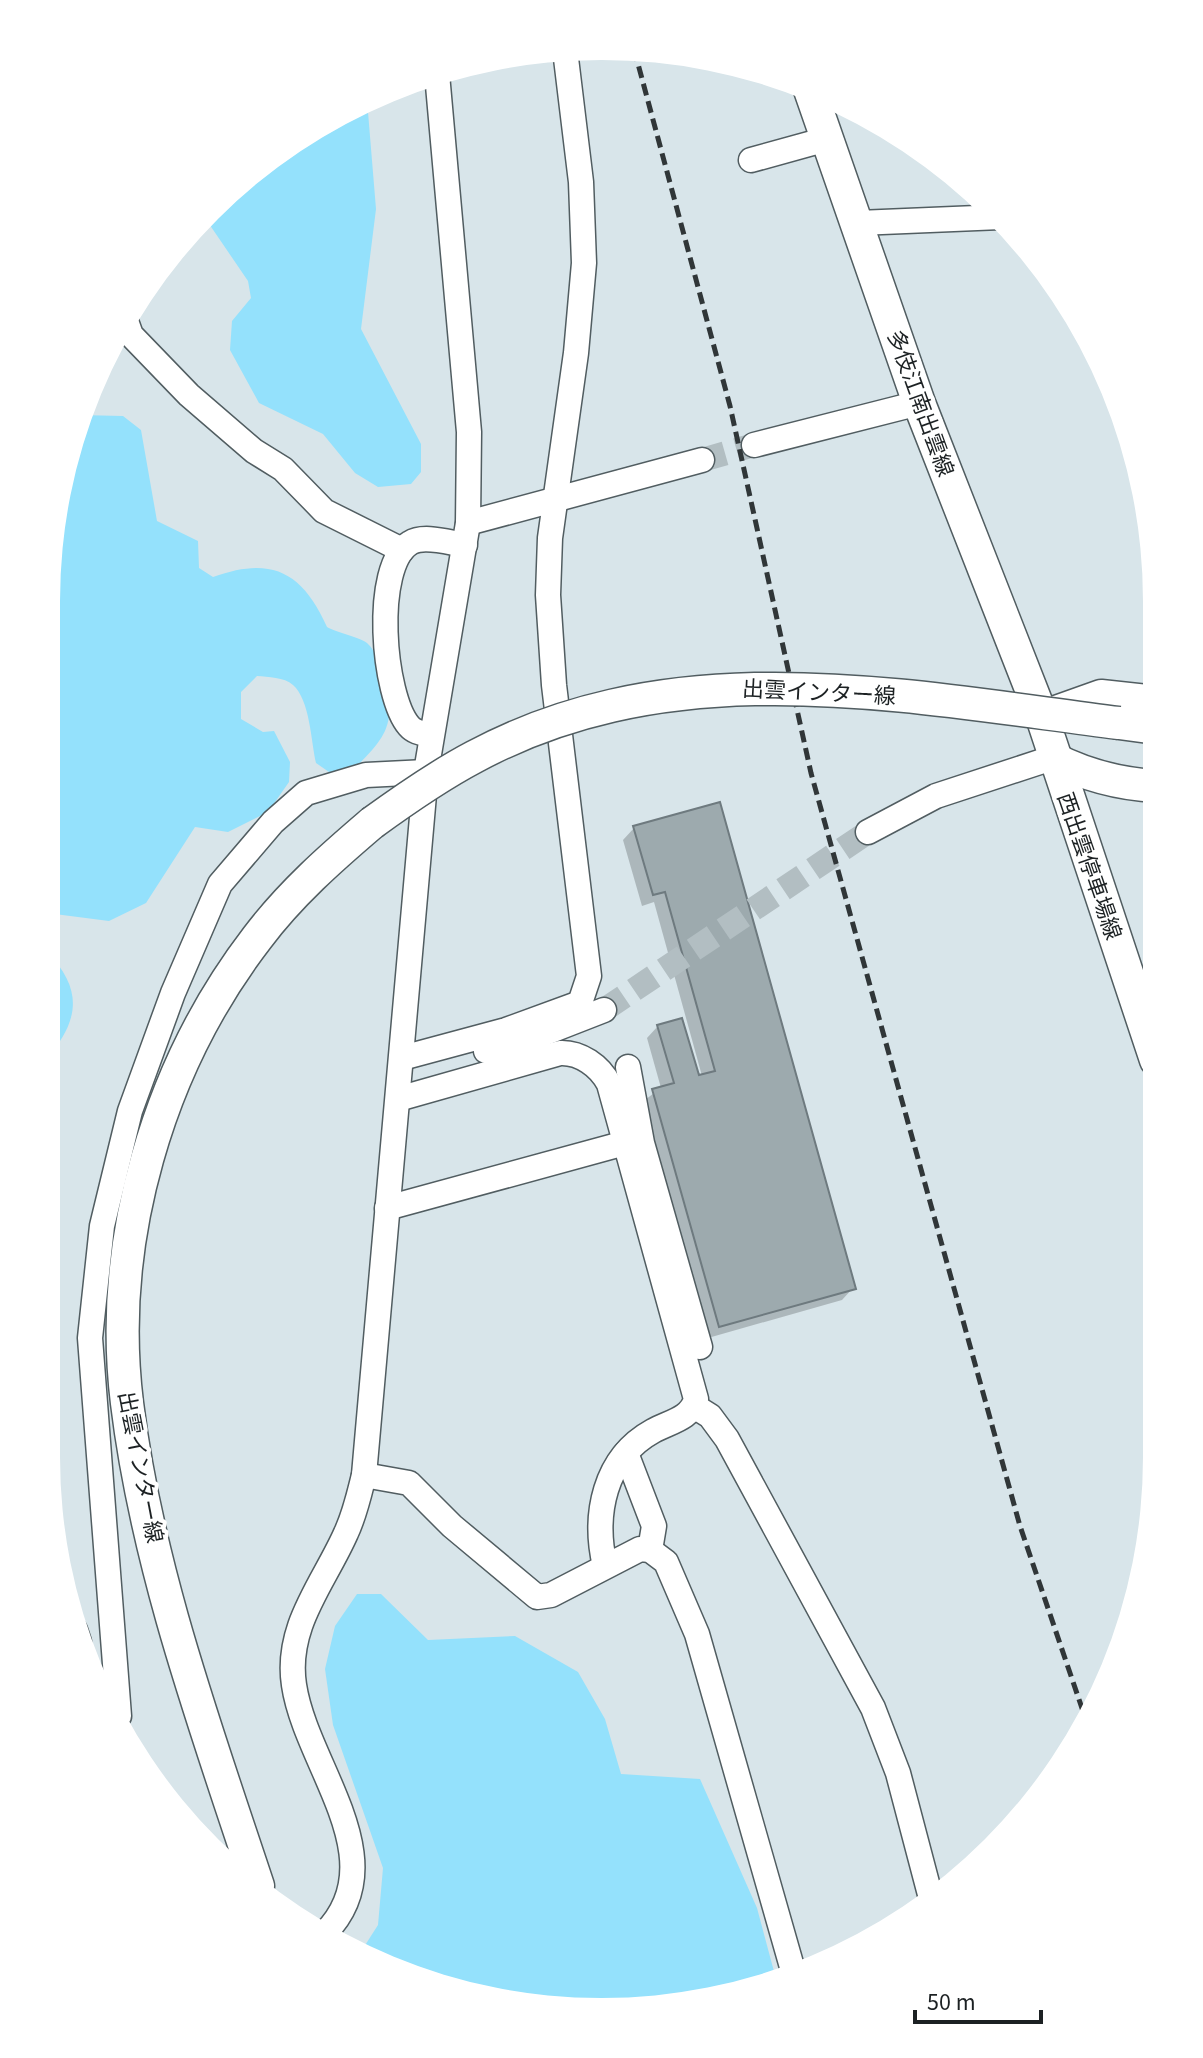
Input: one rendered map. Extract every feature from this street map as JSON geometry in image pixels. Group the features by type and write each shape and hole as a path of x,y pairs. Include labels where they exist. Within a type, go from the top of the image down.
{"main road":[{"name":"多伎江南出雲線","path":"815,104 919,403 1042,717"},
{"name":"出雲インター線","path":"253,1871 172,1609 142,1493 124,1361 126,1277 145,1168 175,1080 194,1040 258,936 313,875 372,823 477,755 562,720 669,694 748,686 824,688 1143,726"},
{"path":"1042,717 1101,696 1143,701"},
{"name":"西出雲停車場線","path":"1042,717 1052,758 1143,1021"},
{"path":"1052,758 1075,770 1140,785"},
{"path":"1078,828 1100,799 1140,785"}],"street":[{"path":"402,1065 580,1003 589,976 554,685 548,595 555,500 576,353 585,252 581,182 566,61"},
{"path":"331,1925 351,1897 355,1868 347,1831 298,1704 294,1649 306,1607 353,1517 364,1475 426,772 467,534 469,432 438,85"},
{"path":"751,160 827,139"},
{"path":"858,223 983,218"},
{"path":"131,335 189,395 254,451 283,469 324,511 402,550"},
{"path":"754,445 919,403"},
{"path":"431,735 416,732 404,719 385,638 387,598 402,550 408,543 467,534 555,500 702,460"},
{"path":"868,832 936,796 1052,758"},
{"path":"118,1699 90,1338 102,1226 130,1111 173,993 220,884 273,822 306,793 366,775 426,772"},
{"path":"402,1065 522,1042 604,1010"},
{"path":"398,1099 567,1053 581,1056 605,1077 702,1411 727,1439 873,1708 898,1773 928,1888"},
{"path":"605,1566 599,1534 601,1504 614,1471 626,1453 651,1432 714,1403 642,1143 628,1067"},
{"path":"387,1208 625,1143"},
{"path":"626,1453 654,1526 650,1550"},
{"path":"364,1475 409,1483 452,1526 537,1597 551,1595 631,1551 650,1550 666,1562 697,1634 791,1964"}],"shaded area":[{"path":"368,113 376,209 361,329 421,444 421,472 411,484 378,487 355,473 323,434 259,403 230,350 232,321 251,298 248,281 211,227 244,194 272,172 301,151"},
{"path":"93,415 123,416 141,430 157,521 198,541 199,568 213,577 252,568 268,569 295,581 307,593 327,627 364,641 370,647 384,677 389,707 386,729 374,748 353,770 329,772 316,763 306,710 299,692 285,680 257,676 241,692 241,719 263,732 274,731 290,762 289,782 268,812 228,832 195,827 146,903 109,921 60,915 61,566 70,496"},
{"path":"60,968 72,992 71,1018 60,1041"},
{"path":"357,1594 381,1594 428,1640 515,1636 578,1672 605,1719 621,1774 700,1779 757,1908 774,1970 707,1988 672,1993 637,1997 566,1997 461,1980 366,1944 378,1925 383,1868 333,1725 325,1669 335,1626"}],"building":[{"path":"720,802 856,1289 719,1327 652,1089 674,1083 657,1025 682,1018 699,1075 715,1071 665,892 653,895 633,826"}],"tunnel":[{"path":"702,460 754,445"},
{"path":"604,1010 868,832"}],"railway":[{"path":"637,61 730,406 811,773 1020,1526 1081,1706"}]}
